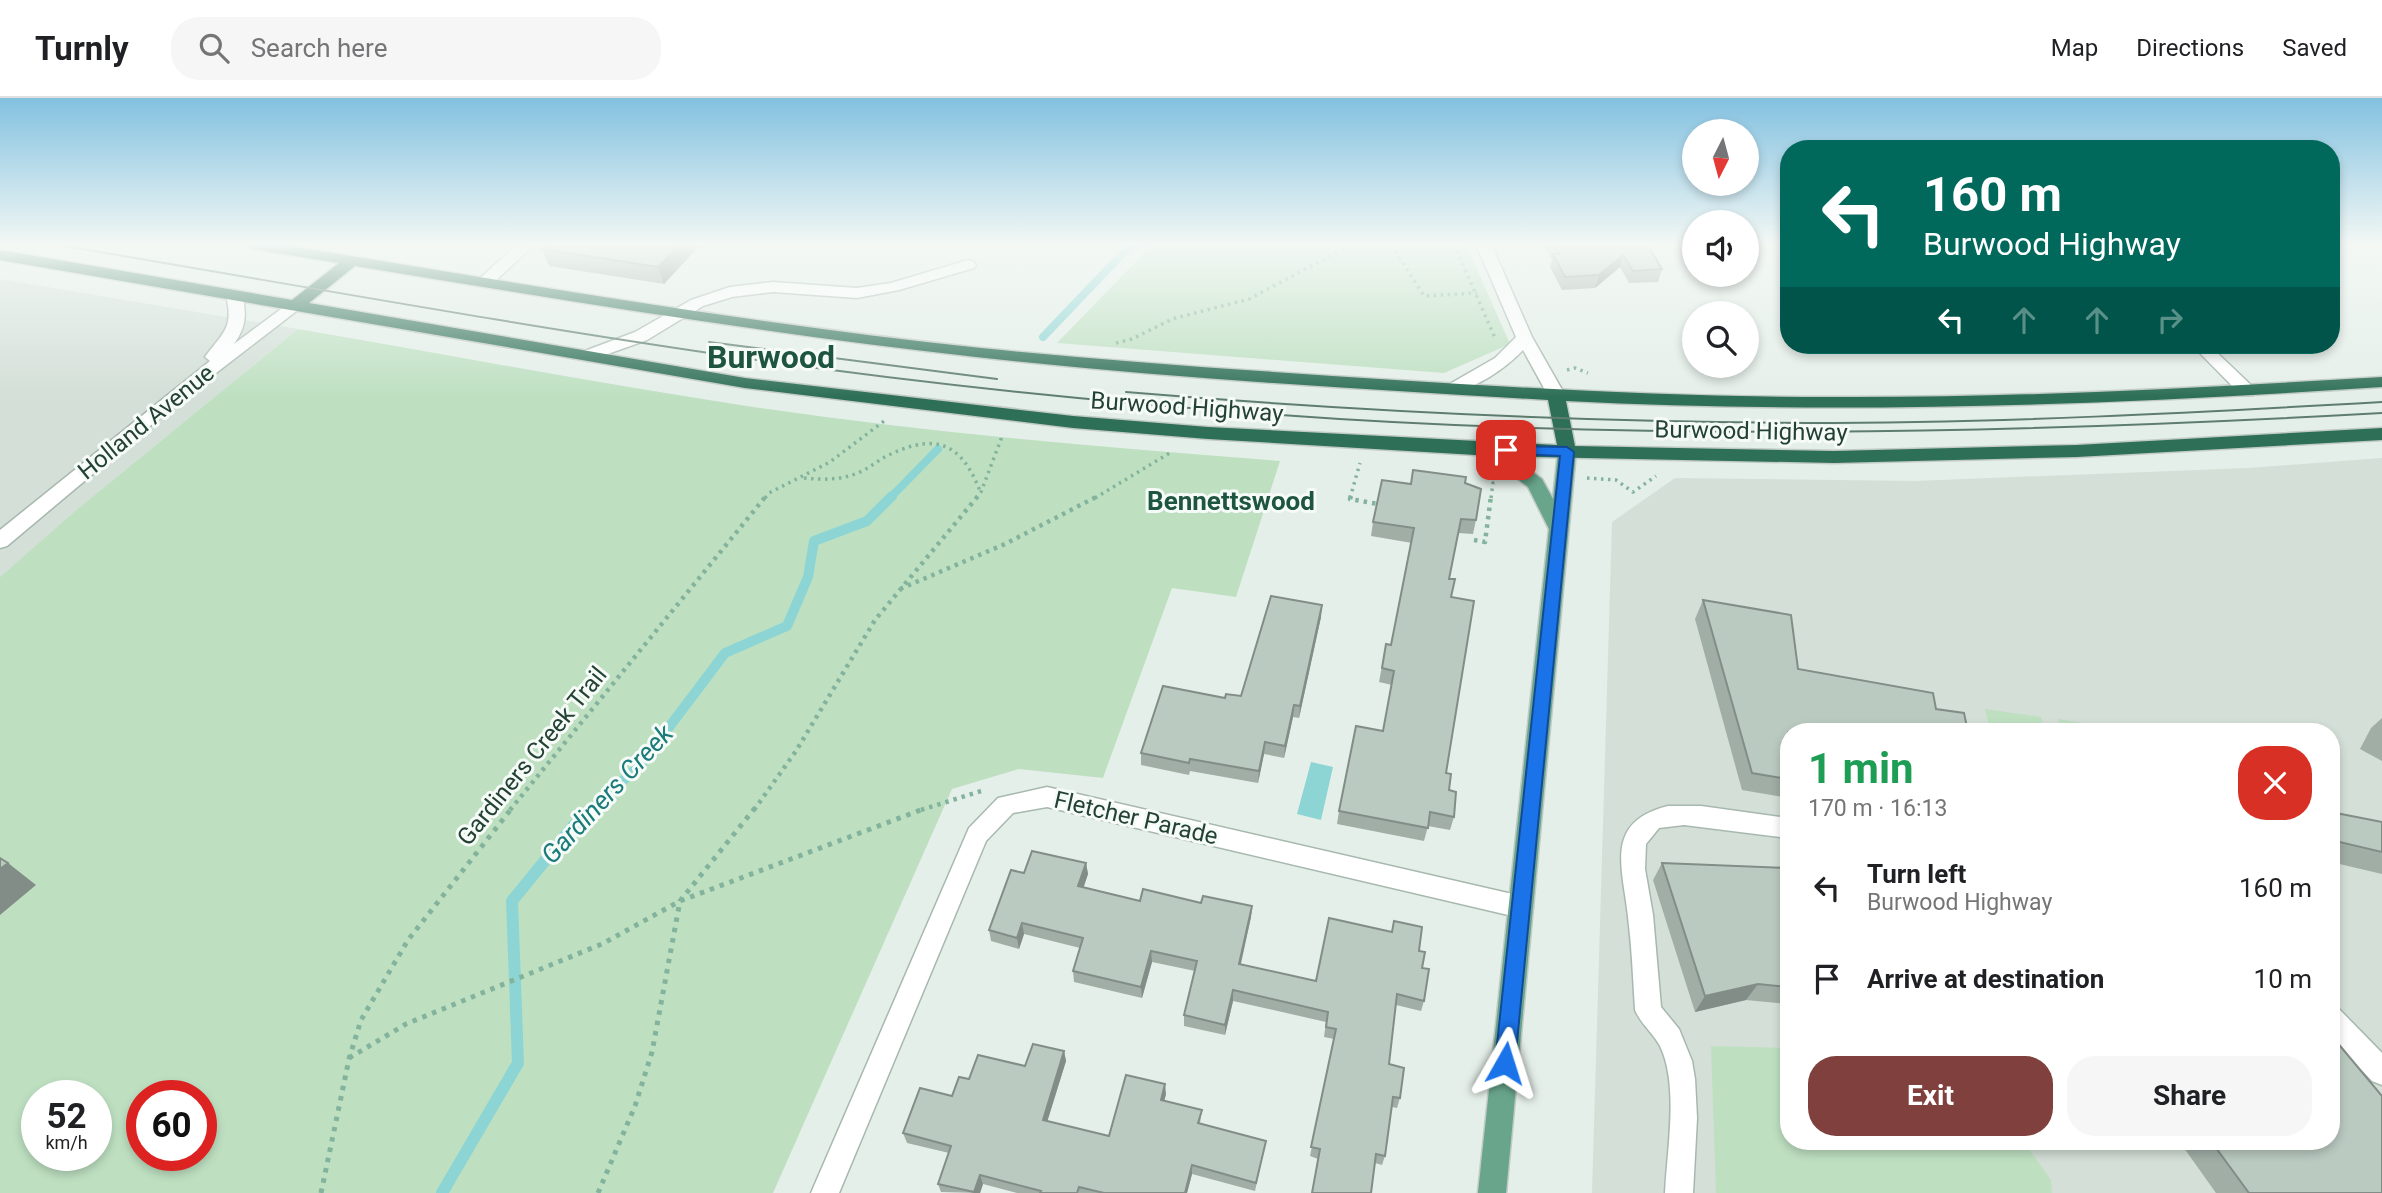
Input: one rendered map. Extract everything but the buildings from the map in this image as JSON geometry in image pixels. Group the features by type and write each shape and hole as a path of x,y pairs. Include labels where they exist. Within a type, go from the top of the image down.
{"highway":[{"name":"Burwood Highway","path":"235,295 824,394 1073,422 1325,442 1567,452 1905,456 2077,451 2382,434"},
{"path":"295,306 309,295"},
{"name":"Burwood Highway","path":"564,295 677,314 874,340 1071,361 1556,395 1750,402 1953,402 2087,399 2382,382"},
{"path":"1556,395 1567,452"}],"main road":[{"path":"1492,450 1535,483 1559,529"},
{"path":"1492,1193 1567,452"}],"street":[{"path":"175,396 231,337 240,317 234,295"},
{"path":"588,356 641,336 677,314 723,295"},
{"path":"1506,295 1524,337 1556,395"},
{"name":"Holland Avenue","path":"0,541 175,396 295,306"},
{"path":"1450,388 1492,368 1514,352 1524,337"},
{"path":"2209,354 2247,391"},
{"path":"0,520 22,523"},
{"name":"Fletcher Parade","path":"1006,805 1047,797 1521,907"},
{"path":"825,1193 977,835 1006,805"},
{"path":"1679,1193 1682,1096 1675,1048 1664,1026 1651,1016 1648,1010 1639,903 1632,868 1633,846 1641,831 1652,820 1668,816 1705,817 1780,827"},
{"path":"2340,1027 2382,1072"}],"path":[{"path":"1107,346 1132,339 1172,319 1257,295"},
{"path":"1478,295 1500,351 1483,362 1492,368"},
{"name":"Gardiners Creek Trail","path":"321,1193 349,1059 361,1020 402,951 461,870 769,493 804,478 860,443 884,421"},
{"path":"598,1193 644,1080 680,901 736,834 796,751 874,620 981,492 1003,433"},
{"path":"804,478 820,481 838,479 858,473 890,454 923,443 943,445 960,452 973,467 981,492"},
{"path":"900,589 964,565 1100,496 1176,449"},
{"path":"1360,462 1350,499 1378,504"},
{"path":"1564,476 1616,480 1633,492 1656,477"},
{"path":"1474,540 1485,542 1493,483 1504,478"},
{"path":"349,1059 406,1024 602,944 680,901 934,805 990,788 1006,805"}],"shaded area":[{"path":"0,295 96,295 298,329 75,511 0,577"},
{"path":"2382,458 2382,1193 1592,1193 1612,522 1675,478 1915,481 2248,468"}],"green space":[{"path":"1103,295 1488,295 1510,344 1444,373 1057,343"},
{"path":"298,329 639,389 819,416 1016,438 1280,461 1236,597 1172,588 1103,778 1019,769 952,789 773,1193 0,1193 0,577 75,511"},
{"path":"1985,709 2041,717 2043,723 1988,723"},
{"path":"2058,719 2083,723 2059,723"},
{"path":"1711,1046 1780,1048 1780,1150 2029,1150 2051,1180 2052,1193 1716,1193"}],"water":[{"path":"1311,762 1333,767 1321,820 1297,814"}],"waterway":[{"name":"Gardiners Creek","path":"1043,337 1083,295"},
{"name":"Gardiners Creek","path":"890,498 938,449"},
{"name":"Gardiners Creek","path":"591,810 642,763 725,653 787,626 808,577 814,541 867,521 890,498"},
{"name":"Gardiners Creek","path":"442,1193 518,1063 512,901 574,825 593,808"}],"tram line":[{"path":"353,295 651,344 994,390 1252,413 1393,422 1535,428 1817,432 2100,426 2382,413"},
{"path":"709,342 997,379"},
{"path":"1126,392 1466,414 1807,423 2023,419 2382,402"}],"district":[{"name":"Burwood","path":"771,357"},
{"name":"Bennettswood","path":"1231,501"}],"route":[{"path":"1505,1063 1567,452 1506,450"}]}
